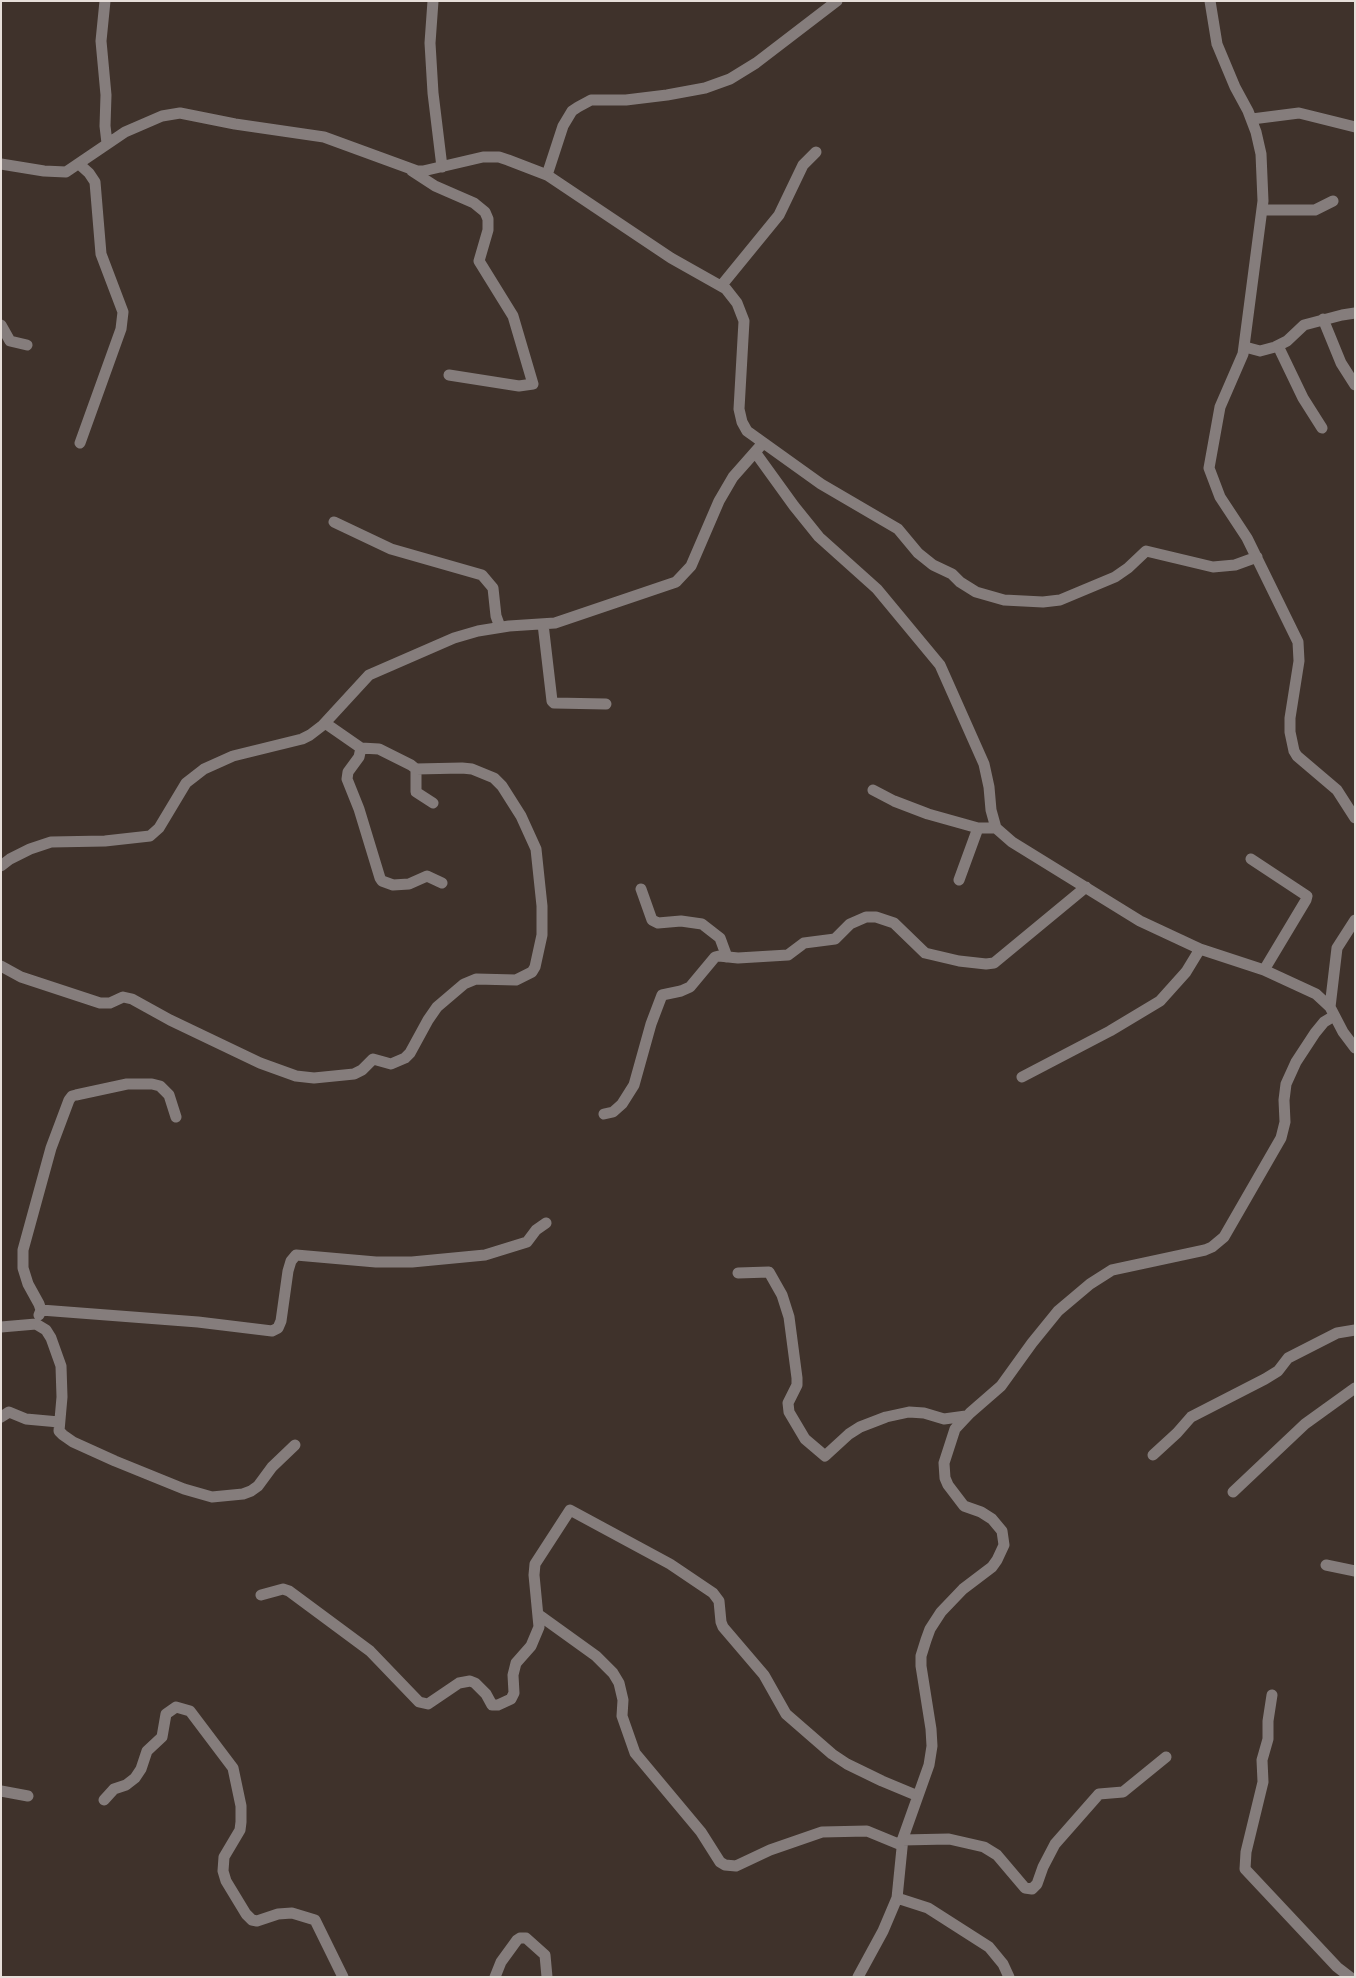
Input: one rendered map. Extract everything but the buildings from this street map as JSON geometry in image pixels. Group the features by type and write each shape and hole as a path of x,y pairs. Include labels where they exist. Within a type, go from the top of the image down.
{"street":[{"path":"105,1 102,41 107,143"},
{"path":"433,1 430,43 432,93 442,167"},
{"path":"547,175 563,126 572,111 578,107 591,100 626,100 705,88 730,78 756,64 837,1"},
{"path":"1210,1 1217,44 1235,87 1252,119 1261,154 1262,210 1245,347 1220,407 1209,468 1220,497 1247,538 1298,642 1299,661 1290,718 1290,732 1294,751 1297,756 1337,790 1355,818"},
{"path":"1,164 60,173 70,170 107,143 142,124 162,116 180,113 235,124 324,137 410,170 435,186 474,203 485,212 488,225 479,258 480,265 514,316 533,384 519,386 449,375"},
{"path":"1252,119 1299,113 1355,127"},
{"path":"720,286 779,215 803,165 816,152"},
{"path":"410,170 423,171 484,157 499,157 547,175 671,258 726,288 737,303 744,321 740,415 747,431 759,447 794,506 818,537 873,585 940,666 984,764 990,787 991,810 996,828 1012,842 1140,921 1200,949 1264,970 1316,994 1332,1012 1355,1048"},
{"path":"79,164 95,182 101,254 123,312 121,329 80,443"},
{"path":"1262,210 1315,210 1333,201"},
{"path":"1245,347 1260,351 1278,346 1287,341 1304,325 1355,313"},
{"path":"1323,319 1341,363 1355,384"},
{"path":"1,325 10,341 26,345"},
{"path":"1278,346 1303,398 1322,428"},
{"path":"759,447 898,528 918,553 933,565 952,574 966,587 990,597 1029,602 1060,600 1115,577 1146,551 1213,567 1235,565 1257,557"},
{"path":"1,866 10,858 51,842 104,841 150,836 159,828 186,783 204,769 233,756 302,739 326,723 360,683 373,672 454,638 500,627 543,624 576,617 676,582 691,566 721,496 738,469 759,447"},
{"path":"334,522 388,548 482,575 493,588 496,616 500,627"},
{"path":"543,624 552,700 554,703 606,704"},
{"path":"1,966 21,977 100,1003 110,1003 123,997 128,997 260,1064 296,1076 314,1078 354,1074 362,1070 373,1059 388,1064 398,1061 410,1053 428,1020 437,1008 464,984 476,979 516,980 532,972 542,935 542,906 536,849 521,816 502,786 494,778 462,768 416,769 407,762 379,749 361,748 326,723"},
{"path":"361,748 359,757 348,772 347,779 359,809 380,878 382,881 393,885 409,884 427,876 442,883"},
{"path":"416,769 416,792 433,803"},
{"path":"873,790 905,806 978,828 996,828"},
{"path":"959,880 978,828"},
{"path":"1252,859 1307,896 1264,970"},
{"path":"604,1114 613,1112 622,1104 634,1084 651,1024 662,995 681,992 690,987 715,957 738,958 788,955 804,943 835,939 858,918 866,917 894,923 925,953 959,961 994,963 1086,887"},
{"path":"641,889 652,920 658,923 681,921 702,924 720,938 727,957"},
{"path":"862,1975 897,1898 902,1842 929,1765 932,1746 931,1729 921,1666 921,1656 926,1640 930,1629 942,1612 963,1589 997,1560 1004,1545 1000,1528 986,1515 964,1506 945,1478 944,1463 955,1429 966,1416 1001,1386 1058,1311 1099,1277 1122,1268 1205,1250 1212,1247 1224,1236 1281,1138 1285,1122 1284,1100 1286,1084 1296,1062 1332,1012 1337,948 1355,920"},
{"path":"1022,1077 1110,1031 1160,1001 1186,972 1200,949"},
{"path":"36,1324 41,1310 28,1284 23,1268 23,1250 51,1148 69,1100 76,1095 134,1083 152,1084 160,1086 169,1095 176,1117"},
{"path":"41,1310 198,1322 272,1331 278,1328 281,1321 288,1271 291,1261 296,1255 376,1262 412,1262 485,1255 527,1242 536,1230 546,1223"},
{"path":"738,1273 769,1272 782,1295 789,1317 797,1378 797,1385 788,1403 789,1412 806,1439 825,1456 849,1434 886,1416 909,1412 924,1413 944,1419 966,1416"},
{"path":"1,1327 36,1324 46,1330 52,1338 61,1366 62,1397 58,1431 73,1442 184,1489 212,1497 243,1494 251,1491 258,1486 272,1467 295,1445"},
{"path":"1153,1454 1178,1433 1191,1416 1265,1379 1278,1371 1288,1358 1337,1333 1355,1330"},
{"path":"1233,1492 1305,1424 1355,1388"},
{"path":"1,1417 9,1412 26,1419 59,1422"},
{"path":"261,1595 283,1589 289,1591 370,1651 419,1702 424,1704 434,1701 459,1683 465,1681 475,1683 486,1694 492,1706 511,1699 514,1693 514,1668 535,1639 539,1627 534,1575 535,1564 570,1510 670,1564 713,1593 719,1601 723,1627 764,1675 786,1714 832,1754 847,1764 918,1796"},
{"path":"1326,1565 1355,1571"},
{"path":"539,1615 596,1656 613,1673 619,1683 623,1700 622,1716 635,1752 701,1832 720,1862 725,1865 736,1866 770,1850 822,1832 867,1831 902,1842 949,1839 984,1847 997,1855 1025,1888 1032,1889 1037,1884 1043,1867 1056,1844 1099,1794 1123,1792 1166,1758"},
{"path":"1272,1695 1268,1722 1268,1739 1262,1760 1263,1782 1246,1852 1245,1869 1337,1967 1350,1977"},
{"path":"104,1800 114,1789 126,1785 141,1769 147,1751 162,1737 166,1714 176,1707 190,1710 233,1768 241,1806 241,1822 240,1830 224,1857 224,1877 228,1886 248,1918 257,1922 278,1914 292,1912 315,1920 343,1977"},
{"path":"1,1791 28,1796"},
{"path":"897,1898 928,1908 989,1947 1003,1964 1009,1977"},
{"path":"495,1977 501,1962 517,1940 526,1938 545,1955 547,1977"}]}
